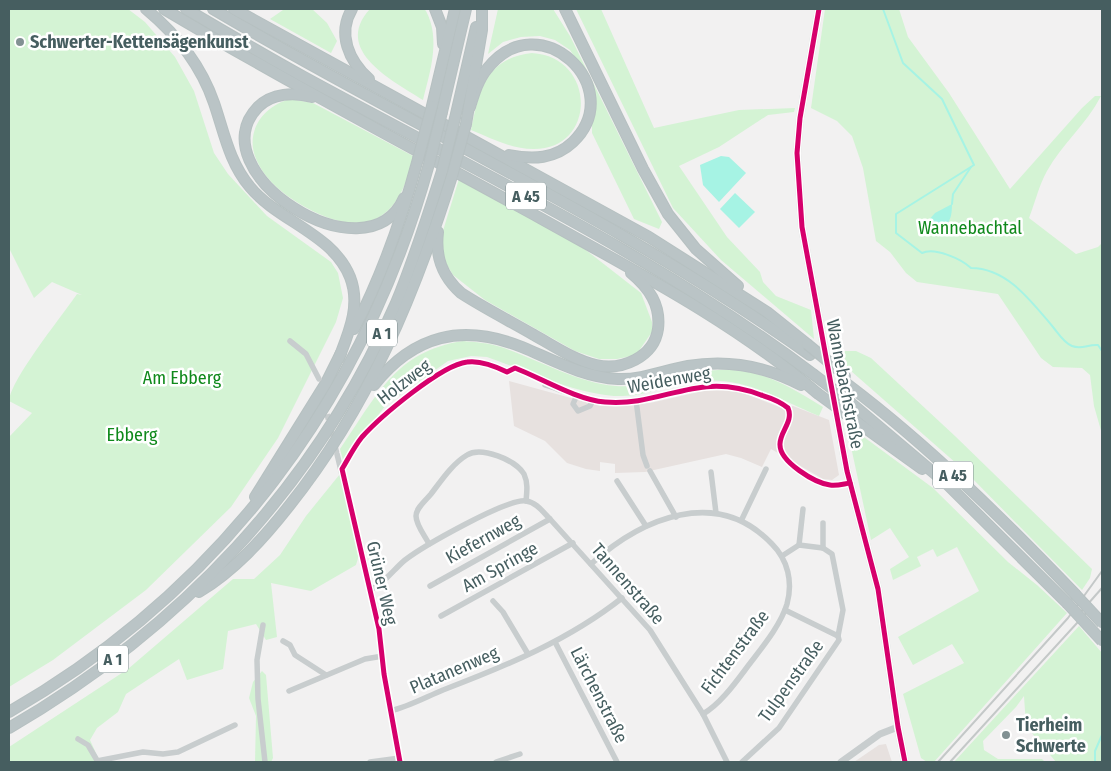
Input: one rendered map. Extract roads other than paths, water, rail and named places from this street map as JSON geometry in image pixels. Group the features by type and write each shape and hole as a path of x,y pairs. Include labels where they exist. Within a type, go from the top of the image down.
{"highway":[{"path":"146,9 182,45 200,72 214,102 229,150 249,186 271,208 325,245 342,262 351,278 355,309 339,358"},
{"path":"164,9 348,114 652,280 790,370 817,393 911,462 947,484"},
{"name":"A 45","path":"186,9 269,58 622,250 700,297 813,374 851,403 947,484 1067,603 1102,642"},
{"name":"A 45","path":"213,9 314,67 639,245 750,314 847,380 949,470 1035,552 1102,623"},
{"path":"234,9 649,237 767,312"},
{"path":"352,9 345,30 348,51 360,71 378,89"},
{"path":"435,9 442,27 442,64"},
{"path":"238,526 339,358 386,261 414,174 454,9"},
{"name":"A 1","path":"9,712 73,672 139,622 175,591 238,526 297,452 326,406 358,349 397,263 429,164 466,9"},
{"path":"183,602 210,586 267,533 303,488 356,408 390,345 403,314 452,176 470,107 482,30 481,9"},
{"name":"A 1","path":"9,728 95,674 183,602 250,534 292,481 353,388 396,302 421,236 442,171 481,9"},
{"path":"565,9 643,169 668,214 696,249 847,380"},
{"path":"470,107 487,68 500,56 523,45 544,45 559,51 571,60 585,77 590,97 589,113 581,132 571,144 559,152 537,158 521,158 495,151"},
{"path":"348,114 306,96 290,94 269,100 259,107 249,121 244,142 248,161 259,177 285,202 324,222 350,229 374,227 390,218 402,202 414,174"},
{"path":"444,202 437,239 437,254 444,274 454,286 472,300 574,357 598,366 612,366 633,361 646,351 657,334 658,314 656,302 643,284 602,252"},
{"path":"356,408 391,366 415,348 442,337 468,334 512,343 574,370 598,377 629,379 688,366 737,363 766,369 817,393"}],"main road":[{"name":"Wannebachstraße","path":"819,9 804,84 798,162 802,227 850,483 878,589 898,727 905,762"}],"street":[{"path":"290,341 306,354 319,380"},
{"name":"Holzweg","path":"342,470 361,439 383,416 450,367 474,362 496,366 507,372"},
{"name":"Weidenweg","path":"545,385 593,400 616,402 636,400 707,385 724,385 752,391 778,401 789,410 789,422 780,443 781,452 788,462 823,484 840,485 850,483"},
{"name":"Weidenweg","path":"577,395 573,404 578,411 590,406 593,400"},
{"path":"636,400 643,455 676,517"},
{"path":"370,590 412,555 429,544 515,501 526,500 526,482 522,471 516,466 487,452 479,451 466,455 447,473 418,511 417,521 429,544"},
{"name":"Grüner Weg","path":"337,454 370,590 400,760"},
{"path":"742,520 766,469"},
{"path":"711,472 716,513"},
{"path":"617,480 646,526"},
{"name":"Tannenstraße","path":"526,500 539,508 573,543 650,630 703,714 727,762"},
{"path":"799,545 803,509"},
{"name":"Fichtenstraße","path":"591,564 628,534 646,526 697,513 716,513 742,520 768,539 782,556 790,585 785,610 757,654 731,688 703,714"},
{"name":"Kiefernweg","path":"430,586 550,519"},
{"path":"823,548 824,523"},
{"name":"Am Springe","path":"441,616 573,543"},
{"path":"782,556 799,545 823,548 832,554 842,606 838,636"},
{"name":"Platanenweg","path":"390,711 490,672 555,642 598,616 622,598"},
{"name":"Platanenweg","path":"493,601 503,612 528,654"},
{"name":"Tulpenstraße","path":"742,762 779,728 839,640 838,636 785,610"},
{"path":"263,625 257,660 258,699 265,762"},
{"path":"283,641 290,645 295,655 326,675"},
{"name":"Lärchenstraße","path":"555,642 617,762"},
{"path":"289,691 365,659 383,656"},
{"path":"78,739 88,746 98,762 143,752 163,754 178,752 235,725"},
{"path":"841,762 880,734 898,727"},
{"path":"163,754 166,762"},
{"path":"496,762 520,754"},
{"path":"370,762 400,760"}],"waterway":[{"path":"883,9 903,63 942,99 974,165 896,214 896,233 922,253 934,252 948,255 971,268 984,269 1007,280 1027,297 1066,343 1079,347 1098,345 1102,351"},
{"path":"952,204 953,194 971,167"},
{"path":"1095,762 1095,751 1102,735"}],"tunnel":[{"path":"325,406 337,454"}],"railway":[{"path":"938,762 1068,618 1102,571"},
{"path":"1079,614 1102,588"},
{"path":"950,762 1088,611"}],"place":[{"name":"Schwerter-Kettensägenkunst","path":"20,42"},
{"name":"Tierheim Schwerte","path":"1006,735"}],"park label":[{"name":"Wannebachtal","path":"970,228"},
{"name":"Am Ebberg","path":"182,378"},
{"name":"Ebberg","path":"132,435"}]}
